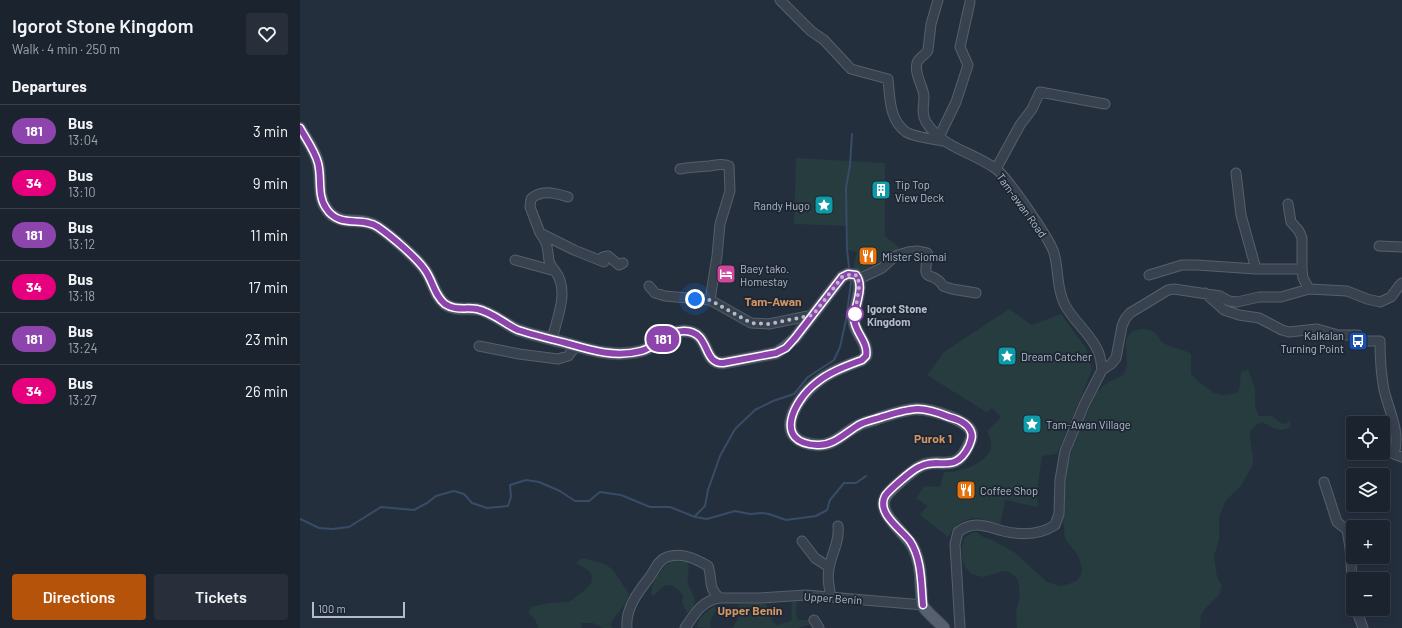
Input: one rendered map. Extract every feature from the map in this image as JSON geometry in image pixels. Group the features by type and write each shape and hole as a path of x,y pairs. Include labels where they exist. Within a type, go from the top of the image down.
{"main road":[{"path":"300,130 317,159 323,202 325,207 333,216 344,220 370,223 379,227 424,268 438,297 449,306 456,309 481,310 508,326 576,346 600,352 631,354 650,348 672,333 688,331 698,335 703,340 709,356 716,363 770,354 780,351 795,338 842,277 848,274 854,274 859,279 854,323 865,345 867,352 866,357 826,376 811,387 792,415 790,428 794,436 799,440 808,444 823,445 835,441 863,423 906,410 920,408 937,412 955,419 970,429 972,435 971,440 966,451 959,459 950,464 931,464 919,467 890,490 883,502 887,515 910,542 916,554 920,573 923,605 944,628"}],"street":[{"path":"780,0 811,31 824,40 851,70 888,79 892,112 896,120 906,132 941,139 956,102 968,66 967,60 960,47 970,2"},
{"name":"Tam-awan Road","path":"938,0 931,24 928,50 919,60 917,65 924,95 923,115 925,121 941,139 996,169 1033,217 1054,252 1057,282 1061,296 1069,313 1097,348 1102,370"},
{"path":"996,169 1020,125 1032,109 1040,92 1105,104"},
{"path":"680,169 718,164 729,166 730,191 720,224 717,256 710,300"},
{"path":"1236,173 1241,215 1256,269"},
{"path":"552,339 563,290 559,276 547,259 548,250 530,207 531,199 538,193 555,193 568,197"},
{"path":"1288,204 1291,222 1299,231 1302,238 1303,278 1309,289"},
{"path":"540,233 574,250 604,262 603,257 608,256 619,265 622,263"},
{"path":"1379,246 1402,247"},
{"path":"859,279 882,268 895,256 908,252 921,251 927,253 928,255 925,272 927,275 939,281 943,286 976,293"},
{"path":"515,260 555,271"},
{"path":"1148,275 1182,265 1256,269 1302,269"},
{"path":"960,628 955,544 958,532 963,528 976,525 1014,533 1031,533 1042,531 1055,525 1059,514 1060,480 1065,451 1084,405 1102,370 1111,364 1116,358 1122,326 1130,313 1168,290 1174,289 1220,296 1229,301 1237,302 1259,297 1281,297 1309,289 1347,291 1367,299 1380,302 1391,297 1402,284"},
{"path":"649,286 655,293 665,296 710,300 751,323 769,324 813,315"},
{"path":"1204,294 1224,310 1239,315 1258,318 1289,332 1316,329 1338,335 1358,336 1358,341 1380,341 1380,365 1384,390 1396,435 1396,447 1394,454 1402,457"},
{"path":"479,346 519,354 558,359 568,356 576,346"},
{"path":"1324,482 1337,522 1347,530 1352,572"},
{"path":"831,597 828,577 829,567 838,541 838,526"},
{"path":"802,541 815,558 829,567"},
{"path":"627,628 628,617 636,596 661,560 669,556 683,555 696,559 708,566 712,590 720,598"},
{"name":"Upper Benin","path":"685,628 698,610 714,598 760,598 806,595 923,605"},
{"path":"1359,616 1363,628"}],"green space":[{"name":"Igorot Stone Kingdom","path":"796,158 885,163 885,236 903,251 863,274 858,269 853,268 857,252 848,250 848,226 794,224"},
{"name":"Tam-Awan Village","path":"1009,309 1032,325 1061,314 1086,348 1092,370 1057,454 1042,456 1037,492 1038,507 1005,500 1000,526 982,519 971,518 959,524 948,537 920,515 927,506 916,498 924,486 940,487 944,472 956,471 970,467 982,460 991,448 987,431 1001,417 992,408 986,412 927,375 944,352"},
{"path":"1141,329 1152,331 1167,345 1191,354 1191,374 1214,393 1223,395 1237,393 1240,387 1240,377 1242,371 1248,370 1255,388 1255,407 1259,416 1272,416 1282,424 1288,423 1291,419 1290,427 1279,430 1262,422 1250,431 1253,465 1240,487 1225,502 1219,517 1219,540 1214,556 1217,577 1222,586 1219,595 1204,610 1201,616 1200,628 1017,628 1016,612 1020,596 1018,580 1009,572 1004,571 983,577 971,574 967,570 962,557 964,538 971,533 977,532 983,537 992,540 1014,552 1047,582 1060,586 1078,580 1082,569 1078,555 1065,539 1062,512 1066,472 1074,442 1097,392 1108,382 1122,376 1125,372 1127,366 1126,341 1133,331"},
{"path":"582,558 605,564 613,570 629,594 628,599 610,625 613,628 603,628 593,623 581,623 582,628 538,628 536,621 528,612 531,607 548,603 569,602 591,584 592,576 589,571 576,563"},
{"path":"675,558 688,561 688,583 694,596 695,603 694,608 687,613 682,604 683,595 675,587 671,585 664,586 654,596 651,594 653,583 659,573"},
{"path":"792,601 797,602 796,614 798,620 809,620 811,624 798,628 732,628 738,617 738,605 757,603 766,604 771,618 777,625 791,621"},
{"path":"715,606 717,610 711,618 711,628 697,627 697,623 701,617"}],"waterway":[{"path":"849,267 847,249 846,188 850,165 852,134"},
{"path":"695,516 705,506 708,490 720,456 735,429 755,410 773,401 794,394 808,377 834,360 840,347 846,320 851,283 850,280"},
{"path":"300,519 319,528 332,529 349,527 381,507 414,510 436,496 454,491 464,494 472,503 487,508 508,506 511,497 510,485 526,480 539,482 560,491 575,501 589,501 600,492 621,495 650,507 670,507 695,517 707,519 735,511 750,514 769,514 786,520 816,516 827,510 830,500 844,483 856,483 866,476"}],"bus line":[{"name":"181","path":"300,128 318,162 321,196 328,212 333,216 344,220 370,223 379,227 424,268 438,297 445,304 456,309 481,310 508,326 518,330 585,349 615,354 631,354 650,348 672,333 688,331 698,335 703,340 709,356 713,361 719,364 776,353 786,348 795,338 842,277 848,274 856,275 859,282 854,323 865,345 867,352 866,356 864,359 837,370 816,382 807,391 794,409 790,419 790,428 792,434 799,440 808,444 827,445 863,423 906,410 920,408 937,412 955,419 970,429 972,435 971,440 966,451 959,459 950,464 931,464 919,467 890,490 883,502 887,515 914,548 921,579 923,605"}],"place":[{"name":"Tip Top View Deck","path":"881,190"},
{"name":"Randy Hugo","path":"824,205"},
{"name":"Mister Siomai","path":"868,256"},
{"name":"Baey tako. Homestay","path":"726,274"},
{"name":"Igorot Stone Kingdom","path":"855,314"},
{"name":"Kalkalan Turning Point","path":"1358,341"},
{"name":"Dream Catcher","path":"1007,356"},
{"name":"Tam-Awan Village","path":"1032,424"},
{"name":"Coffee Shop","path":"966,490"}],"district":[{"name":"Tam-Awan","path":"773,301"},
{"name":"Purok 1","path":"933,438"},
{"name":"Upper Benin","path":"750,610"}],"route":[{"path":"695,299 710,300 751,323 769,324 813,315 842,277 848,274 854,274 858,276 859,279 855,314"}]}
